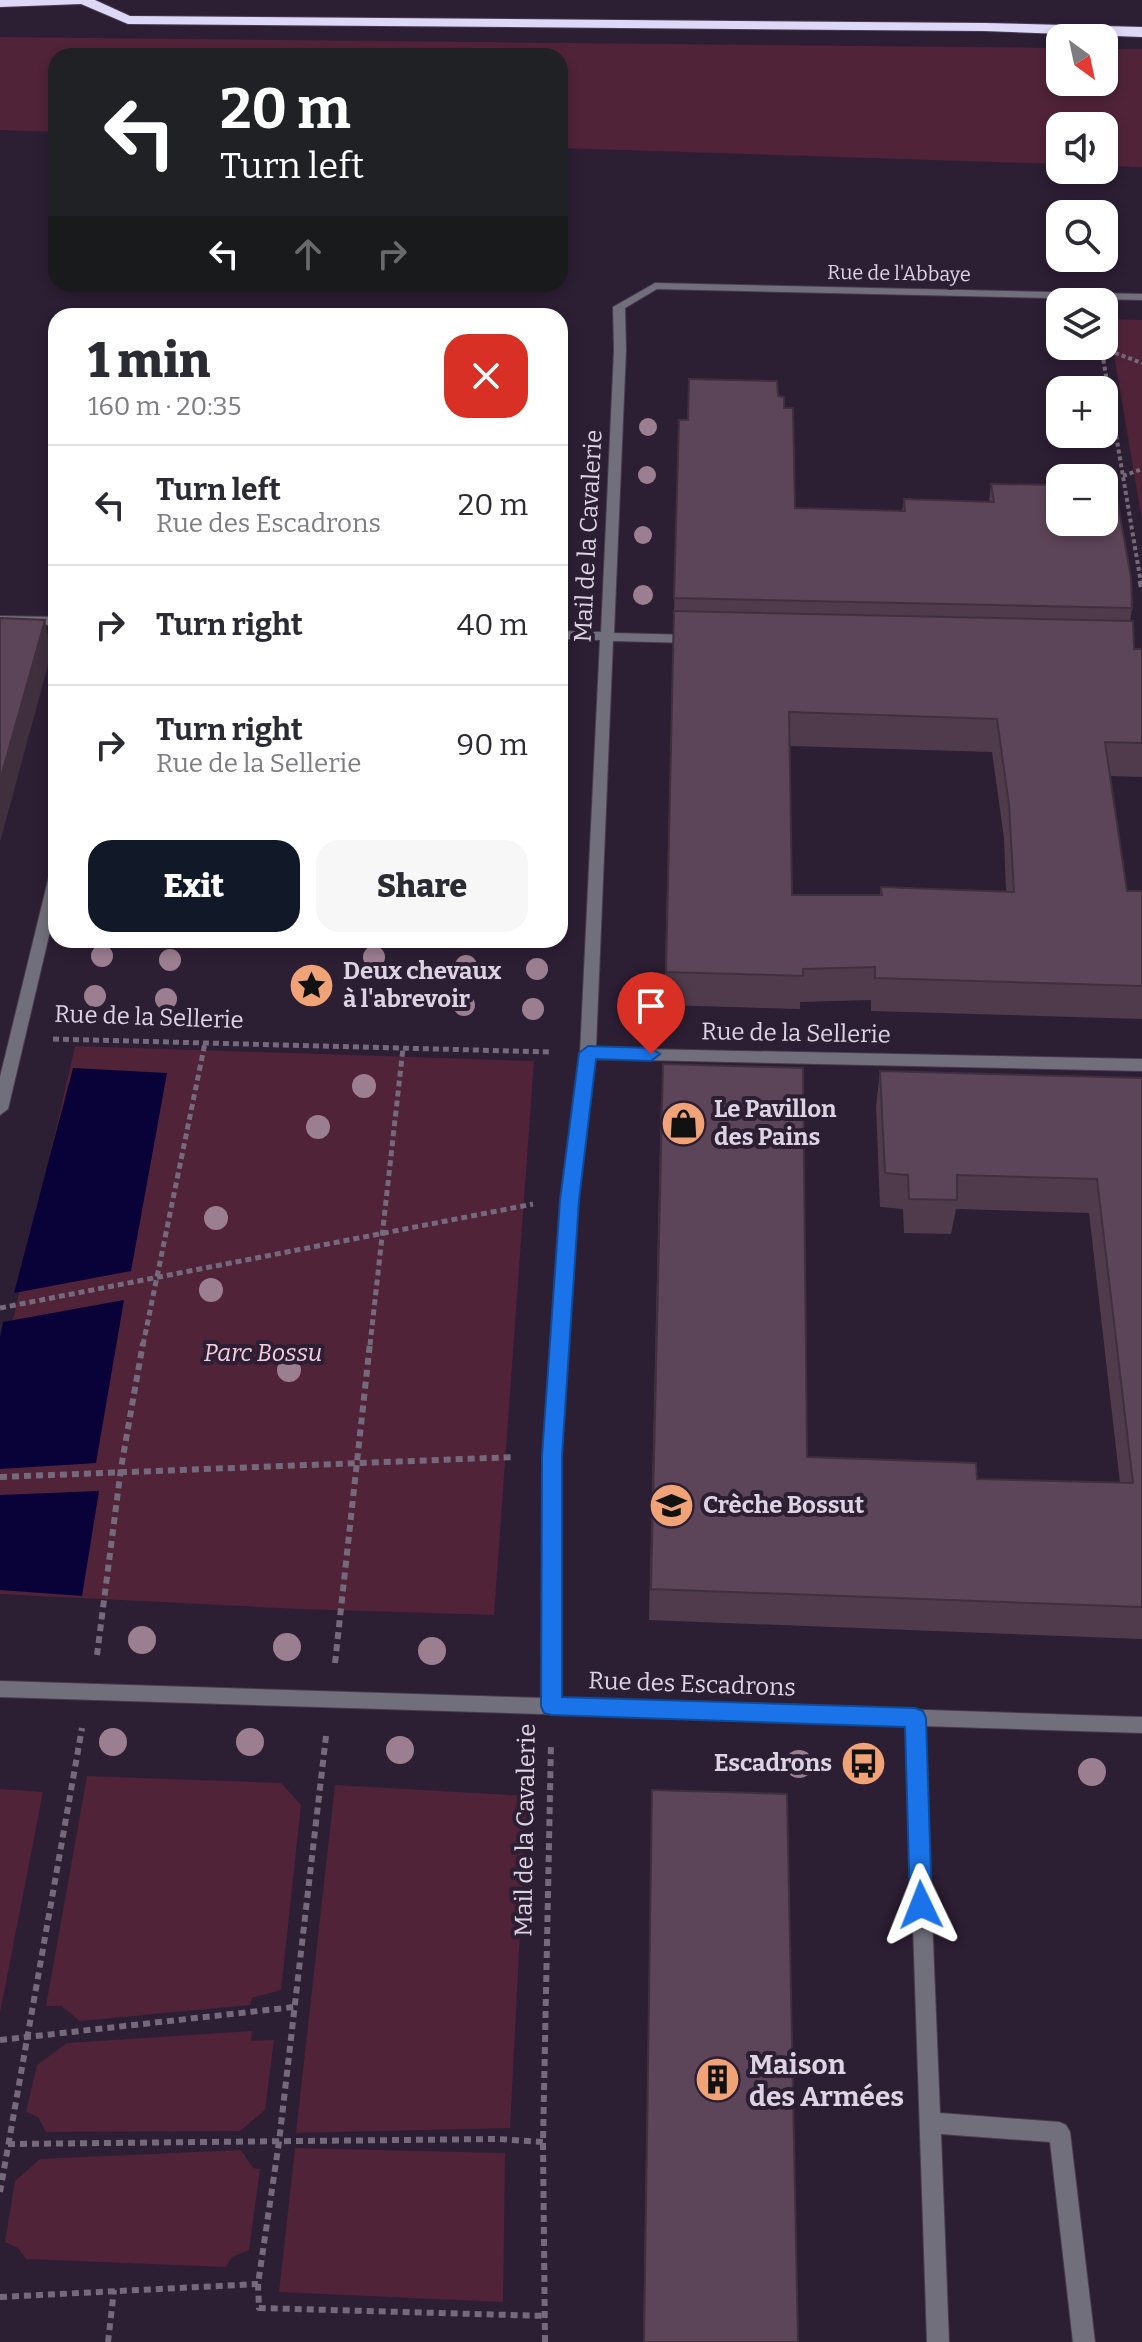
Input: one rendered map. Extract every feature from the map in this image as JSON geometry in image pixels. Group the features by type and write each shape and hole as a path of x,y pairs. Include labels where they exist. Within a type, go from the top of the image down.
{"highway":[{"path":"0,3 82,0 128,20 920,26 1142,32"}],"street":[{"name":"Rue de l'Abbaye","path":"655,286 1142,297"},
{"name":"Mail de la Cavalerie","path":"552,1706 552,1456 569,1200 588,1053 620,350 619,307 655,286"},
{"path":"0,620 48,621"},
{"path":"568,635 701,639"},
{"path":"0,1109 48,910"},
{"name":"Rue de la Sellerie","path":"588,1053 1142,1065"},
{"name":"Rue des Escadrons","path":"0,1689 1142,1725"},
{"path":"915,1718 938,2342"},
{"path":"930,2123 1059,2132 1084,2342"}],"path":[{"path":"1118,354 1142,363"},
{"path":"1103,360 1142,590"},
{"path":"1123,476 1142,469"},
{"name":"Rue de la Sellerie","path":"18,1036 588,1053"},
{"path":"0,2192 104,1622 120,1473 154,1279 205,1043"},
{"path":"403,1048 279,2142 258,2284 259,2308 547,2316"},
{"path":"0,1308 380,1232 569,1200"},
{"path":"0,1477 552,1456"},
{"name":"Mail de la Cavalerie","path":"545,2342 543,2142 552,1706"},
{"path":"0,2040 294,2007"},
{"path":"8,2144 498,2139 543,2142"},
{"path":"0,2297 258,2284"},
{"path":"108,2342 114,2290"}],"green space":[{"path":"0,37 1046,48 1046,96 1118,96 1118,49 1142,49 1142,167 1118,166 1118,112 1046,112 1046,164 568,148 568,48 48,48 48,132 0,130"},
{"path":"1118,319 1142,320 1142,520 1118,376 1115,360 1118,360"},
{"name":"Parc Bossu","path":"75,1046 534,1061 494,1615 0,1594 0,1377"},
{"path":"87,1776 281,1783 301,1805 281,1990 252,1998 250,2005 80,2021 61,2006 46,2006"},
{"path":"335,1785 527,1796 510,2128 296,2133"},
{"path":"0,1789 43,1792 0,2013"},
{"path":"252,2031 251,2041 274,2040 265,2110 240,2131 46,2132 38,2117 26,2112 37,2065 67,2043"},
{"path":"295,2148 505,2153 503,2302 279,2292"},
{"path":"241,2150 253,2168 260,2169 249,2250 232,2257 226,2267 26,2259 18,2248 5,2242 15,2181 40,2159"}],"shaded area":[{"path":"73,1068 167,1073 131,1271 14,1293"},
{"path":"124,1300 96,1463 0,1469 0,1338 3,1322"},
{"path":"99,1491 82,1596 0,1590 0,1495"}],"building":[{"path":"689,379 777,381 778,396 784,397 784,408 793,408 795,508 905,511 904,499 994,502 991,484 1046,485 1046,536 1118,536 1118,504 1131,578 1132,608 674,598 679,420 688,420"},
{"path":"674,611 1133,621 1134,649 1142,649 1142,743 1105,742 1127,891 1142,891 1142,986 875,978 875,967 803,969 803,976 666,972","holes":["789,712 997,719 1009,805 1014,892 881,887 882,895 792,895"]},
{"path":"0,618 45,620 0,780"},
{"path":"663,1064 803,1068 807,1457 976,1463 977,1479 1133,1483 1097,1179 957,1175 957,1200 909,1199 908,1175 885,1173 880,1071 1142,1078 1142,1607 651,1589"},
{"name":"Maison des Armées","path":"652,1790 787,1794 798,2342 644,2342"}],"place":[{"name":"Deux chevaux à l'abrevoir","path":"312,985"},
{"name":"Le Pavillon des Pains","path":"683,1123"},
{"name":"Crèche Bossut","path":"672,1505"},
{"name":"Escadrons","path":"863,1763"},
{"name":"Maison des Armées","path":"718,2080"}],"route":[{"path":"651,1054 588,1053 569,1200 552,1456 552,1706 915,1718 921,1905"}]}
